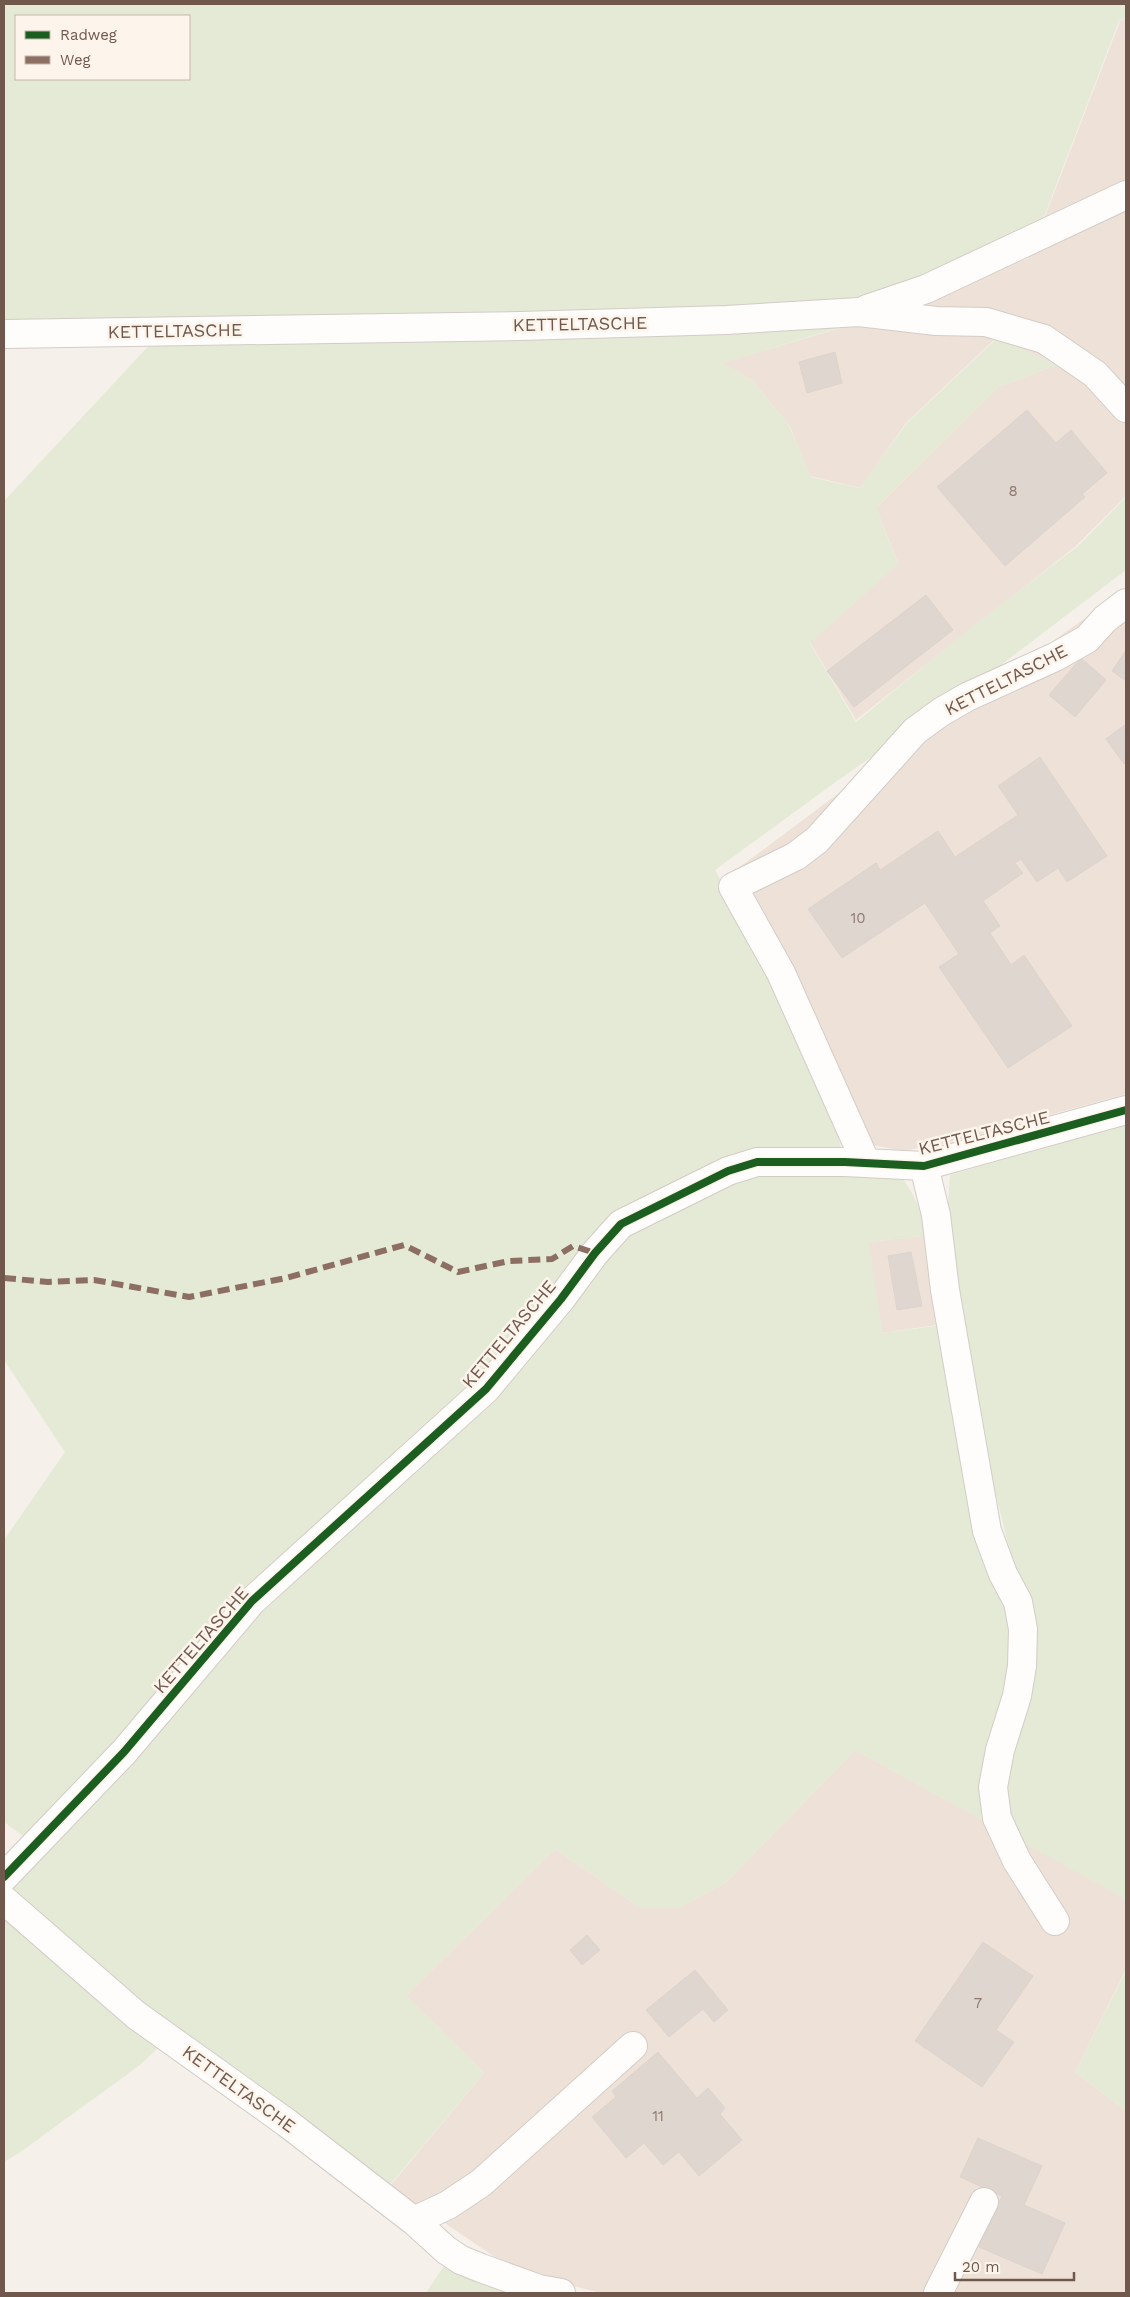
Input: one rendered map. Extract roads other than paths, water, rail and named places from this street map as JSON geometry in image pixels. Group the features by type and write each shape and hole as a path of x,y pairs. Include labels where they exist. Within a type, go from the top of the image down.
{"street":[{"path":"860,312 926,289 1126,196"},
{"name":"KETTELTASCHE","path":"4,334 726,320 860,312 936,321 986,322 1044,339 1095,374 1126,408"},
{"name":"KETTELTASCHE","path":"866,1164 781,973 733,888 796,856 817,840 916,731 942,712 967,697 1055,657 1087,639 1105,619 1126,603"},
{"name":"KETTELTASCHE","path":"4,1877 124,1752 252,1600 486,1389 561,1299 595,1253 622,1224 728,1171 757,1162 924,1166 1126,1110"},
{"path":"924,1166 936,1214 945,1290 987,1531 1003,1574 1018,1602 1023,1629 1022,1666 1017,1696 1000,1750 993,1787 997,1818 1017,1861 1055,1921"},
{"name":"KETTELTASCHE","path":"4,1900 136,2015 287,2123 414,2221 485,2281 561,2293"},
{"path":"414,2221 448,2205 481,2184 633,2046"},
{"path":"938,2293 984,2202"}]}
